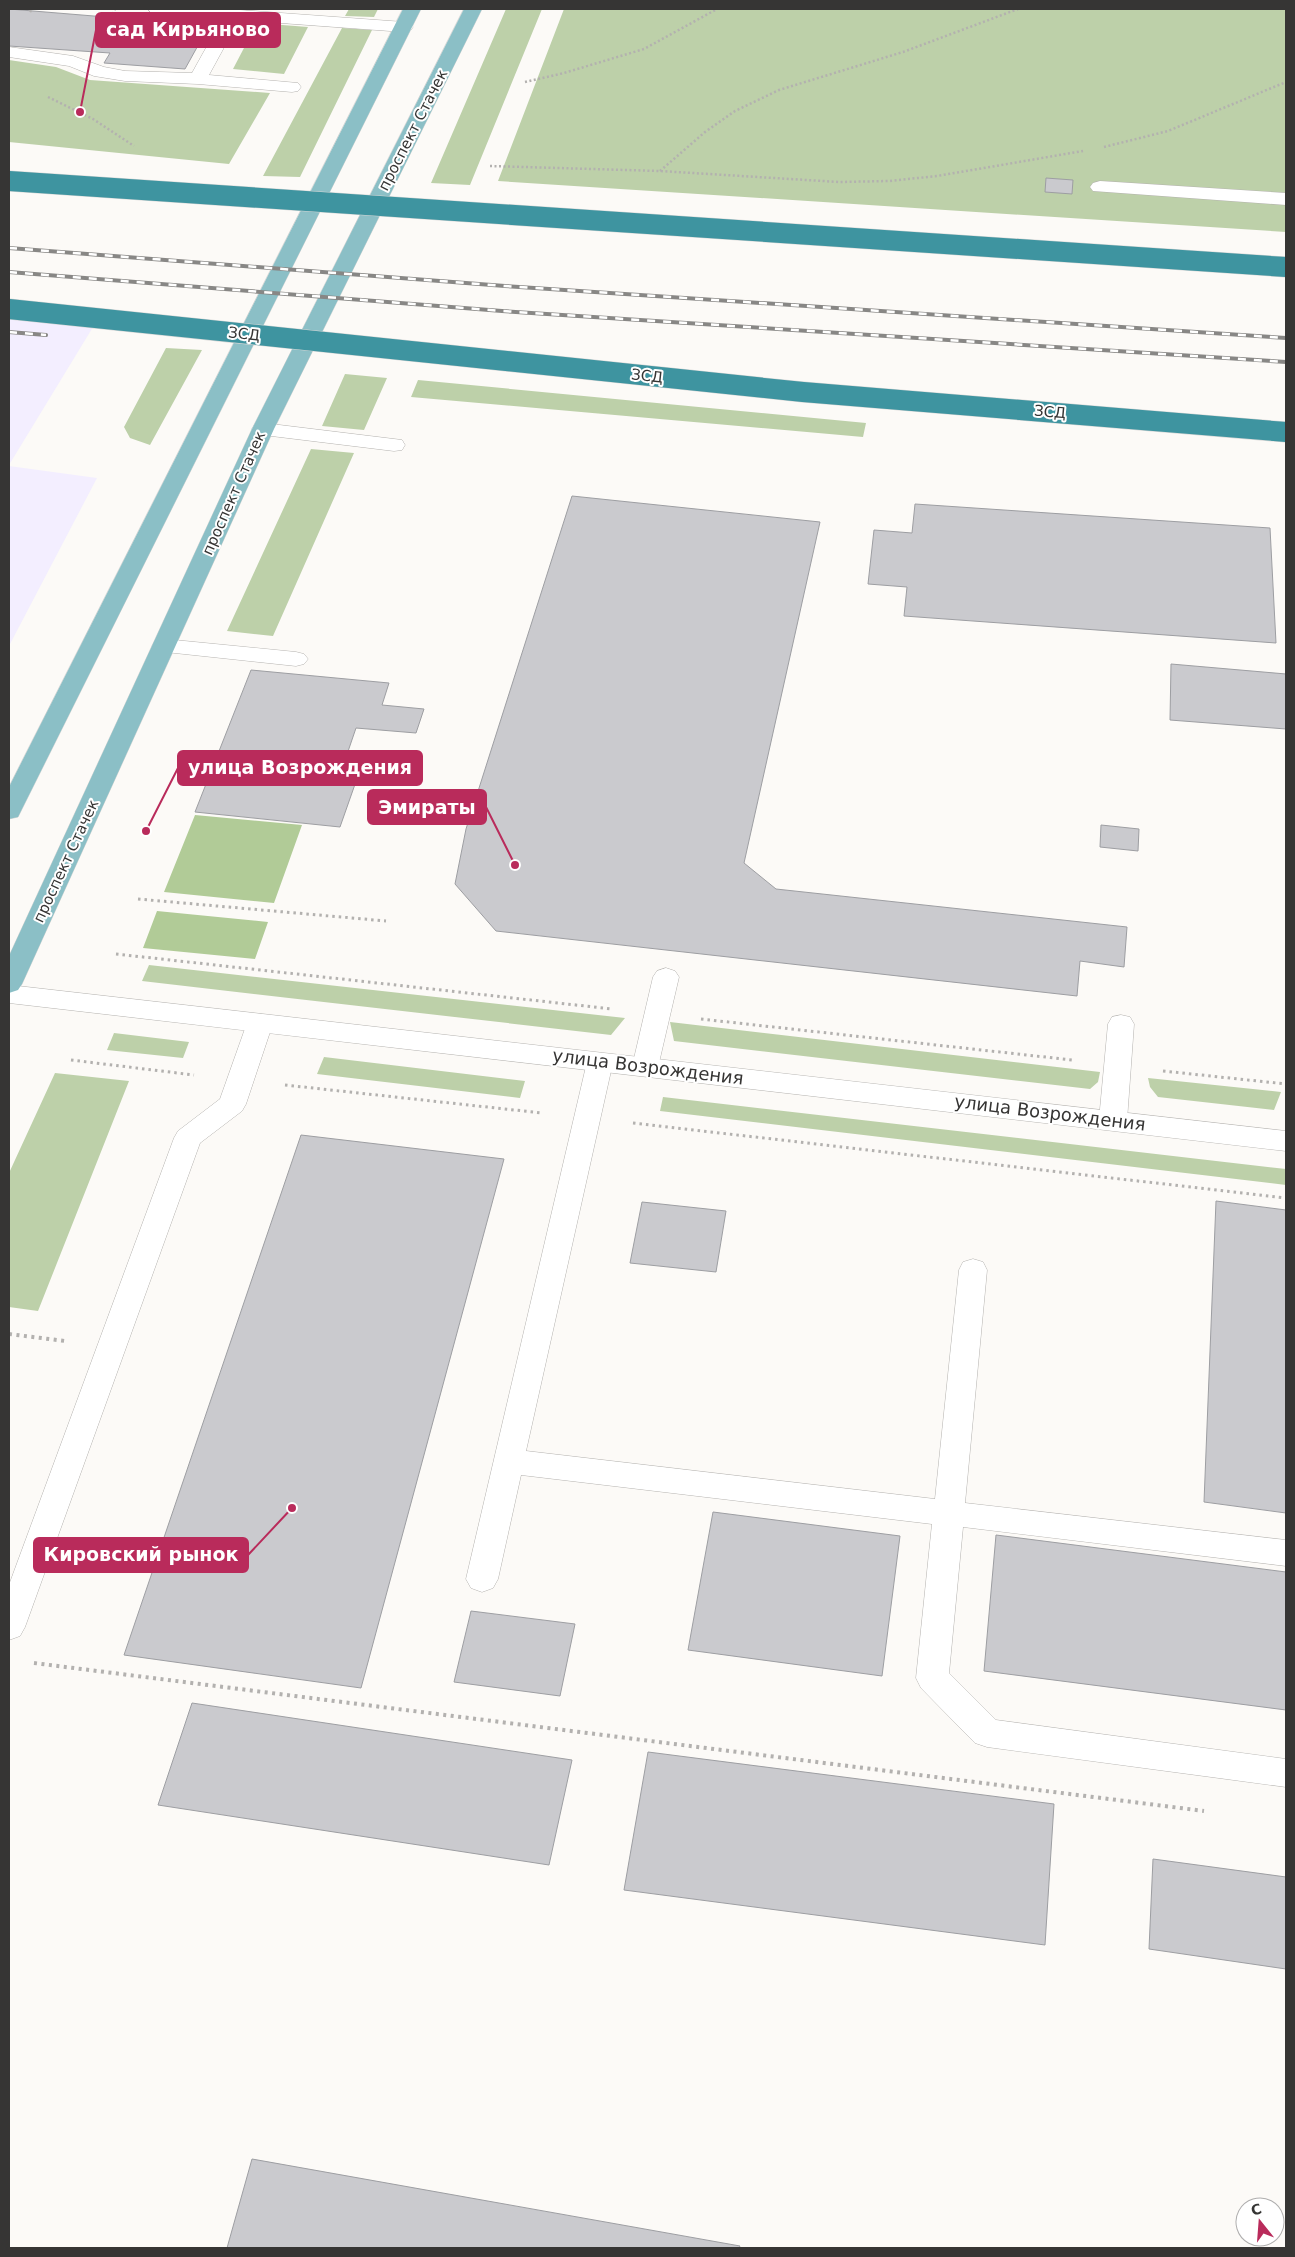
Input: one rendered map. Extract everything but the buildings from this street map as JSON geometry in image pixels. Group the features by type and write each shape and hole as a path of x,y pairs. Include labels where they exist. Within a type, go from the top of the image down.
{"highway":[{"path":"9,181 1286,267"},
{"name":"ЗСД","path":"9,309 803,392 1286,432"}],"main road":[{"name":"проспект Стачек","path":"9,984 263,428 473,9"},
{"path":"9,812 408,18"}],"street":[{"path":"157,9 233,15 408,18"},
{"path":"198,79 233,15"},
{"path":"9,52 74,61 100,72 125,76 198,79 292,87"},
{"path":"1100,187 1286,199"},
{"path":"263,428 394,445"},
{"path":"164,646 296,659"},
{"path":"645,1067 666,977"},
{"name":"улица Возрождения","path":"9,994 1286,1141"},
{"path":"9,1627 188,1138 232,1104 260,1023"},
{"path":"1113,1120 1122,1024"},
{"path":"482,1579 600,1062"},
{"path":"973,1270 932,1678 987,1733 1286,1773"},
{"path":"508,1462 949,1512 1286,1553"}],"path":[{"path":"110,18 115,9"},
{"path":"525,82 564,73 644,49 717,9"},
{"path":"660,171 705,132 735,111 779,90 903,52 1018,9"},
{"path":"1098,148 1168,131 1286,82"},
{"path":"40,93 93,119 142,150"},
{"path":"490,166 660,171 840,182 888,181 937,176 1090,150"},
{"path":"138,899 386,921"},
{"path":"71,1060 1286,1198"},
{"path":"9,1334 111,1347"},
{"path":"28,1663 1210,1812"}],"shaded area":[{"path":"9,303 104,309 9,465"},
{"path":"9,466 97,478 9,646"}],"green space":[{"path":"349,9 378,9 374,17 345,16"},
{"path":"506,9 542,9 470,185 431,183"},
{"path":"564,9 1286,9 1286,232 498,181"},
{"path":"257,23 308,27 284,74 233,69"},
{"path":"342,28 372,30 300,177 263,176"},
{"path":"9,60 56,67 90,80 270,93 229,164 9,142"},
{"path":"166,348 202,350 150,445 130,438 124,427"},
{"path":"345,374 387,378 364,430 322,426"},
{"path":"418,380 866,423 863,437 411,397"},
{"path":"311,449 354,453 273,636 227,631"},
{"path":"195,815 302,825 274,903 164,892"},
{"path":"157,911 268,922 255,959 143,948"},
{"path":"149,965 625,1018 611,1035 142,981"},
{"path":"670,1022 1100,1072 1098,1082 1090,1089 674,1041"},
{"path":"114,1033 189,1042 183,1058 107,1050"},
{"path":"324,1057 525,1081 520,1098 317,1074"},
{"path":"55,1073 129,1081 38,1311 9,1307 9,1173"},
{"path":"1148,1078 1281,1092 1274,1110 1158,1097 1150,1087"},
{"path":"663,1097 1286,1169 1286,1185 660,1111"}],"railway":[{"path":"9,248 505,286 1286,338"},
{"path":"9,272 502,311 1286,362"},
{"path":"9,332 46,335"}],"place":[{"name":"сад Кирьяново","path":"80,112"},
{"name":"улица Возрождения","path":"146,831"},
{"name":"Эмираты","path":"515,865"},
{"name":"Кировский рынок","path":"292,1508"}]}
